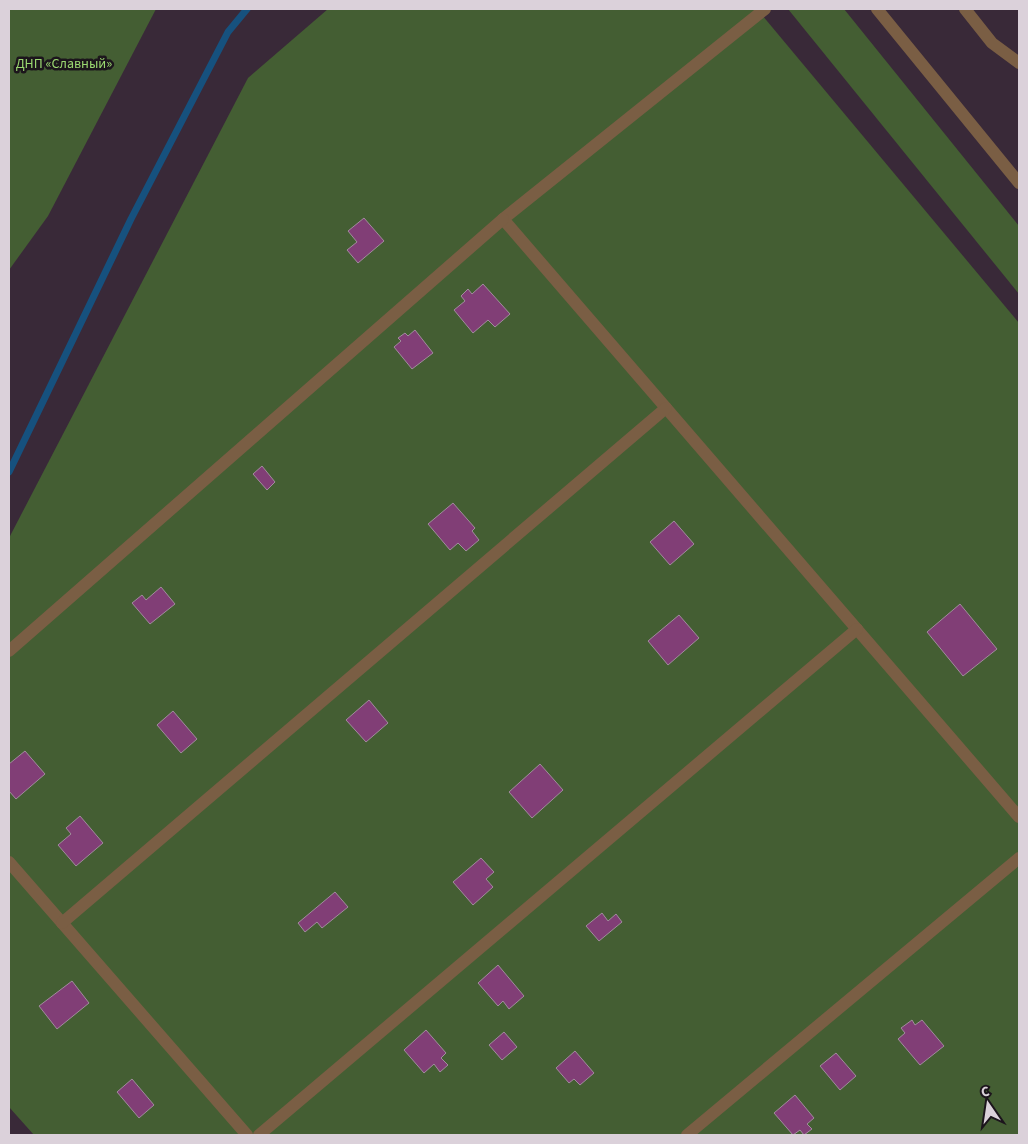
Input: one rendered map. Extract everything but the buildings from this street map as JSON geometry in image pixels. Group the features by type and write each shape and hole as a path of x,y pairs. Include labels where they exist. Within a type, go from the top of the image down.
{"street":[{"path":"9,651 503,219 765,9"},
{"path":"877,9 1019,182"},
{"path":"965,9 992,43 1019,62"},
{"path":"503,219 1019,817"},
{"path":"62,923 666,408"},
{"path":"259,1135 857,629"},
{"path":"686,1135 1019,858"},
{"path":"9,862 247,1135"}],"green space":[{"name":"ДНП «Славный»","path":"9,9 156,9 48,216 9,270"},
{"path":"328,9 757,9 1019,323 1019,1135 34,1135 9,1107 9,538 248,78"},
{"path":"788,9 844,9 1019,226 1019,294"}],"waterway":[{"path":"9,472 131,219 228,32 247,9"}]}
